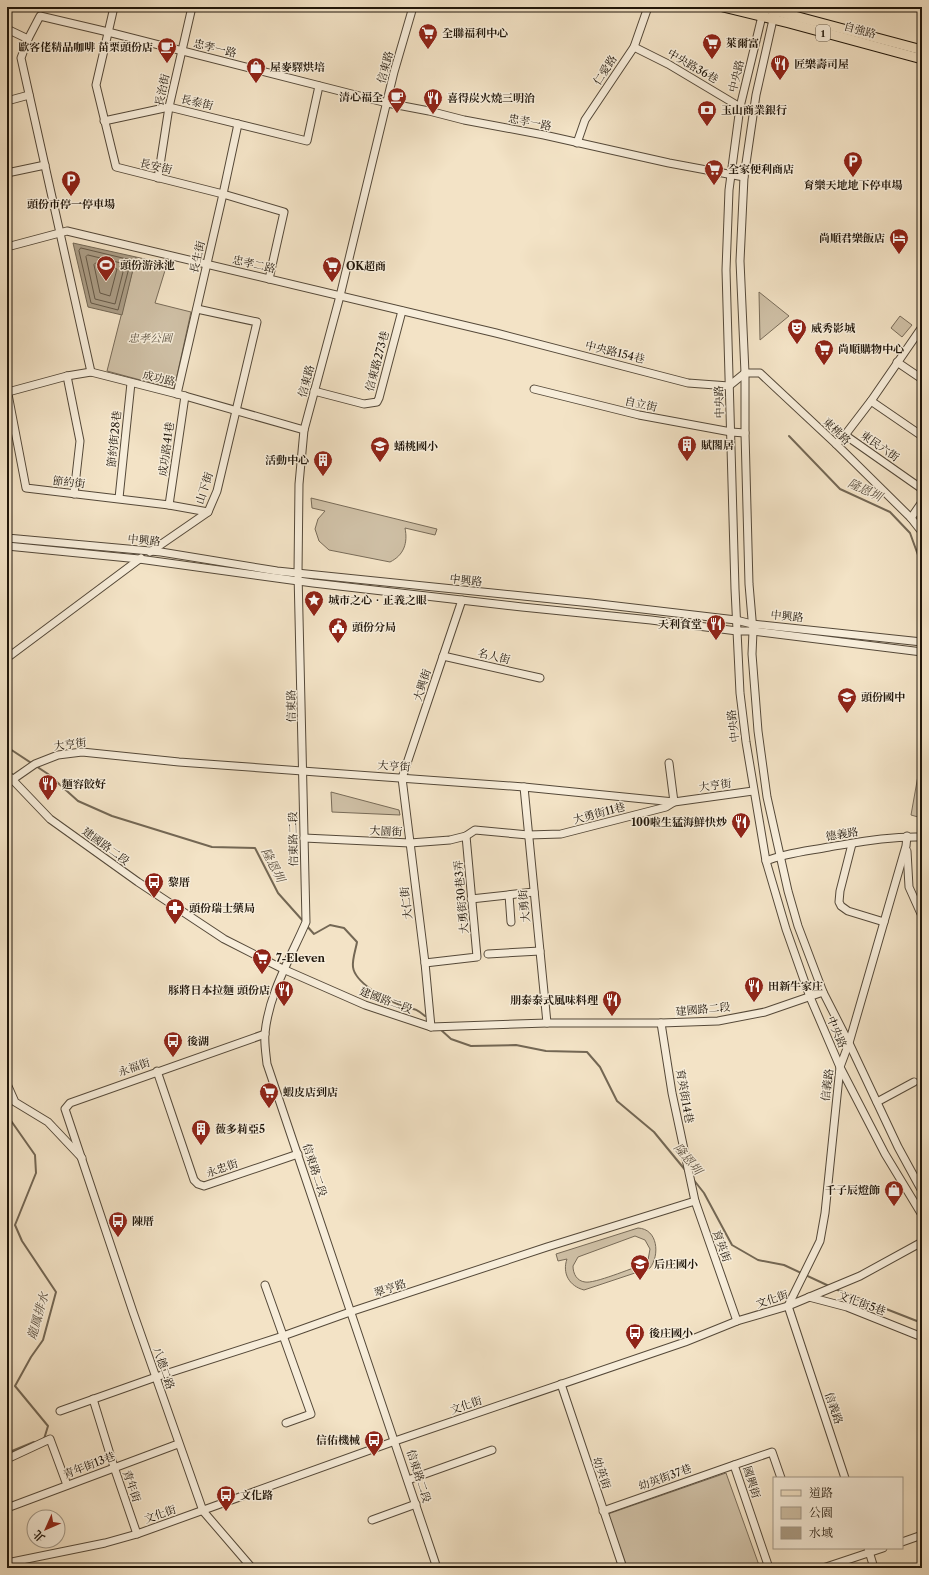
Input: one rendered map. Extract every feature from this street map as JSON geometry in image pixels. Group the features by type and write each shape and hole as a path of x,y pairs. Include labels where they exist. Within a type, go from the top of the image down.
{"main road":[{"name":"自強路","path":"723,7 761,12 774,12 848,34 922,59"},
{"name":"自強路","path":"848,34 922,50"}],"street":[{"name":"長安街","path":"114,7 96,85 116,167 223,194 284,212 270,279"},
{"name":"長治街","path":"158,178 169,107 192,7"},
{"name":"信東路","path":"303,770 298,576 299,484 304,430 340,296 394,72 413,7"},
{"name":"仁愛路","path":"577,143 585,120 634,47 648,7"},
{"name":"中央路","path":"761,12 740,107 729,190 726,270 736,620 740,693 746,742 753,791 766,861 786,929 810,997 840,1067 885,1154 922,1215"},
{"name":"中央路","path":"774,12 756,95 744,177 740,261 745,373 749,584 752,654 758,731 767,797 779,855 798,926 823,992 898,1147 922,1191"},
{"name":"忠孝一路","path":"91,372 21,58 28,39 40,16 387,103 744,177"},
{"path":"7,29 28,39"},
{"name":"中央路36巷","path":"634,47 668,64 740,107"},
{"name":"長泰街","path":"104,121 169,107 307,141 319,86"},
{"path":"7,101 29,95"},
{"name":"長生街","path":"177,394 198,309 238,124"},
{"path":"7,173 45,165"},
{"name":"忠孝二路","path":"7,247 68,231 496,333"},
{"name":"山下街","path":"7,658 150,551 208,512 217,491 257,322 198,309"},
{"name":"信東路273巷","path":"314,391 364,404 376,402 379,398 402,311"},
{"path":"836,444 845,435 871,401 922,327"},
{"name":"中央路154巷","path":"496,333 688,383 729,386"},
{"path":"897,362 922,379"},
{"name":"成功路","path":"7,390 91,372 185,396 304,430"},
{"path":"729,386 745,373"},
{"name":"東桃路","path":"745,373 760,373 836,444 911,518 922,532"},
{"path":"67,376 80,440 74,494"},
{"name":"節約街28巷","path":"119,498 131,383"},
{"name":"自立街","path":"534,389 639,415 731,432 745,432"},
{"name":"節約街","path":"7,390 26,488 119,498 208,512"},
{"name":"成功路41巷","path":"169,505 185,396"},
{"path":"871,401 922,436"},
{"name":"東民六街","path":"845,435 922,489"},
{"path":"911,518 922,502"},
{"name":"中興路","path":"7,538 34,542 150,551 277,571 298,576 462,600 651,620 737,631 752,627 922,642"},
{"name":"中興路","path":"7,546 736,620 752,627 922,652"},
{"name":"大興街","path":"402,778 462,600"},
{"path":"651,620 652,611"},
{"name":"名人街","path":"443,656 540,678"},
{"name":"大亨街","path":"12,780 33,765 58,754 82,752 179,762 524,787 674,802 753,791"},
{"path":"669,762 674,802"},
{"name":"信東路二段","path":"303,770 305,924 283,969 270,1005 265,1034 267,1064 437,1568"},
{"name":"建國路二段","path":"7,774 50,819 138,882 224,939 283,969 365,1005 431,1027 547,1023 661,1023 718,1021 765,1012 823,992"},
{"name":"大仁街","path":"402,778 425,963 431,1027"},
{"name":"大勇街","path":"524,787 547,1023"},
{"name":"大勇街11巷","path":"466,836 475,830 528,835 561,834 666,807 674,802"},
{"name":"大園街","path":"304,838 410,843 450,840 466,836"},
{"name":"大勇街30巷3弄","path":"425,963 477,957 466,836"},
{"name":"德義路","path":"766,861 779,855 907,836 922,837"},
{"name":"信義路","path":"845,1477 788,1306 820,1241 825,1213 840,1067 849,1043 906,846 907,836"},
{"path":"852,844 840,891 839,902 841,906 848,911 884,922"},
{"path":"906,846 909,887 922,916"},
{"path":"472,899 534,892"},
{"path":"509,895 512,922"},
{"path":"488,954 540,951"},
{"name":"育英街14巷","path":"661,1023 672,1093 689,1176"},
{"name":"永福街","path":"83,1160 66,1109 70,1102 265,1034"},
{"name":"永忠街","path":"156,1071 194,1180 198,1184 204,1186 298,1154"},
{"path":"877,1102 914,1082"},
{"path":"7,1084 15,1102 48,1122 83,1160"},
{"name":"八德二路","path":"83,1160 110,1246 178,1444 203,1511 247,1566"},
{"name":"育英街","path":"689,1176 695,1202 737,1321"},
{"name":"翠亨路","path":"60,1411 156,1377 547,1247 695,1202"},
{"name":"文化街","path":"7,1563 105,1543 137,1534 395,1440 685,1342 737,1321 788,1306 860,1276 922,1242"},
{"path":"265,1285 311,1414 286,1423"},
{"name":"文化街5巷","path":"808,1297 847,1307 922,1337"},
{"name":"幼英街","path":"561,1384 623,1568"},
{"name":"青年街","path":"93,1399 137,1534"},
{"path":"7,1459 50,1439 67,1485"},
{"name":"青年街13巷","path":"7,1508 178,1444"},
{"path":"408,1480 492,1450"},
{"name":"國興街","path":"769,1568 734,1465 772,1452 781,1477"},
{"name":"幼英街37巷","path":"603,1511 734,1465"},
{"path":"372,1520 416,1504"},
{"path":"903,1542 922,1535"},
{"path":"823,1568 868,1550 874,1568"}],"green space":[{"name":"忠孝公園","path":"136,257 167,264 155,303 191,312 174,389 107,371"},
{"path":"759,292 789,316 760,340"},
{"path":"900,316 912,325 902,337 891,328"},
{"path":"311,498 437,529 435,535 405,528 406,539 404,548 399,556 390,562 329,550 319,541 315,529 318,519 325,511 312,508"},
{"path":"922,753 922,806 918,817 911,815"},
{"path":"331,792 399,810 400,815 332,812"},
{"path":"638,1228 645,1229 650,1233 656,1250 653,1263 650,1268 584,1290 574,1285 568,1278 565,1269 567,1259 558,1261 556,1254","holes":["635,1236 645,1240 650,1249 648,1260 642,1265 590,1282 585,1282 578,1279 574,1272 573,1266 578,1257"]},
{"path":"726,1473 760,1568 627,1568 608,1514"}],"water":[{"name":"頭份游泳池","path":"73,243 136,257 122,315 88,307"}],"waterway":[{"name":"隆恩圳","path":"789,436 840,489 890,512 910,533 922,566"},
{"name":"隆恩圳","path":"7,747 48,774 78,801 112,816 212,847 255,848 278,893 303,921"},
{"name":"隆恩圳","path":"306,925 314,934 330,925 344,928 357,942 353,967 359,979 379,995 400,1005 415,1009 425,1016"},
{"name":"隆恩圳","path":"440,1029 451,1039 471,1046 516,1045 546,1051 587,1052 600,1067 617,1101 654,1132 686,1171"},
{"name":"龍鳳排水","path":"7,1115 35,1155 36,1173 15,1225 22,1241 56,1292 43,1340 31,1357 15,1386 48,1426 44,1439"},
{"name":"隆恩圳","path":"693,1179 704,1193 732,1245 758,1260 784,1265 829,1286"},
{"name":"隆恩圳","path":"835,1289 922,1323"},
{"name":"龍鳳排水","path":"7,1453 34,1442"}],"place":[{"name":"全聯福利中心","path":"428,50"},
{"name":"萊爾富","path":"712,60"},
{"name":"歐客佬精品咖啡 苗栗頭份店","path":"167,64"},
{"name":"匠樂壽司屋","path":"780,81"},
{"name":"屋麥驛烘培","path":"256,84"},
{"name":"清心福全","path":"397,114"},
{"name":"喜得炭火燒三明治","path":"433,115"},
{"name":"玉山商業銀行","path":"707,127"},
{"name":"育樂天地地下停車場","path":"853,178"},
{"name":"全家便利商店","path":"714,186"},
{"name":"頭份市停一停車場","path":"71,197"},
{"name":"尚順君樂飯店","path":"899,255"},
{"name":"頭份游泳池","path":"106,282"},
{"name":"OK超商","path":"332,283"},
{"name":"威秀影城","path":"797,345"},
{"name":"尚順購物中心","path":"824,366"},
{"name":"賦閣居","path":"687,462"},
{"name":"蟠桃國小","path":"380,463"},
{"name":"活動中心","path":"323,477"},
{"name":"城市之心‧正義之眼","path":"314,617"},
{"name":"天利食堂","path":"716,641"},
{"name":"頭份分局","path":"338,644"},
{"name":"頭份國中","path":"847,714"},
{"name":"麵容餃好","path":"48,801"},
{"name":"100啦生猛海鮮快炒","path":"741,839"},
{"name":"黎厝","path":"154,899"},
{"name":"頭份瑞士藥局","path":"175,925"},
{"name":"7-Eleven","path":"262,975"},
{"name":"田新牛家庄","path":"754,1003"},
{"name":"豚將日本拉麵 頭份店","path":"284,1007"},
{"name":"朋泰泰式風味料理","path":"612,1017"},
{"name":"後湖","path":"173,1058"},
{"name":"蝦皮店到店","path":"269,1109"},
{"name":"薇多莉亞5","path":"201,1146"},
{"name":"千子辰燈飾","path":"894,1207"},
{"name":"陳厝","path":"118,1238"},
{"name":"后庄國小","path":"640,1281"},
{"name":"後庄國小","path":"635,1350"},
{"name":"信佑機械","path":"374,1457"},
{"name":"文化路","path":"226,1512"}]}
